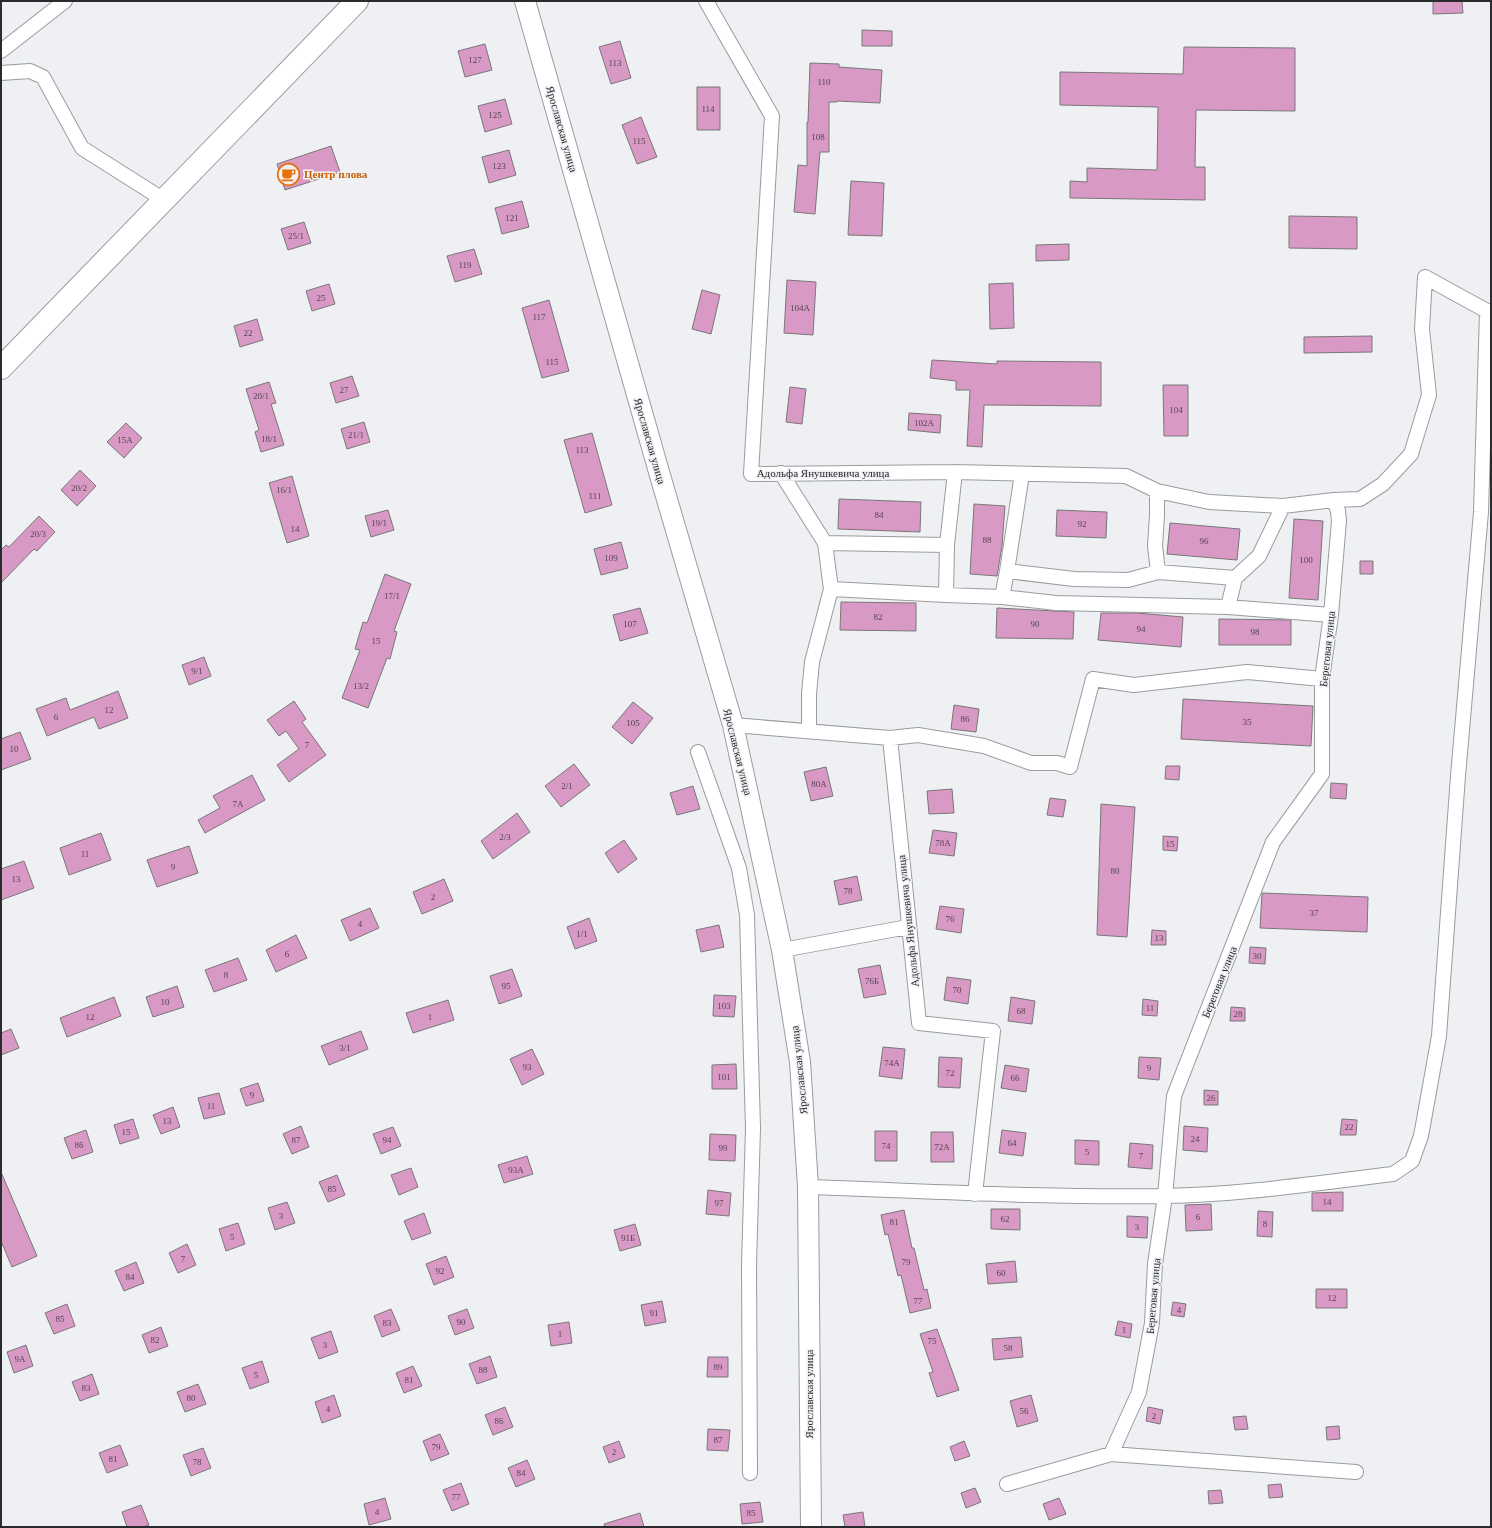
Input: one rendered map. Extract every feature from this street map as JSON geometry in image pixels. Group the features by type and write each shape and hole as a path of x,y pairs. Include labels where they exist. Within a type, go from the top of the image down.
{"highway":[{"path":"1,368 356,1"}],"main road":[{"name":"Ярославская улица","path":"525,1 661,479 733,725 782,950 800,1062 808,1187 811,1527"}],"street":[{"path":"1,51 65,1"},
{"name":"Адольфа Янушкевича улица","path":"706,1 772,116 751,474 955,472 1126,476 1157,491 1209,502 1283,506 1334,500"},
{"path":"1,73 30,71 43,77 82,148 164,200"},
{"path":"808,1187 936,1191 975,1194 1165,1196 1245,1192 1393,1174 1412,1161 1421,1136 1439,1036 1459,768 1481,512 1487,311 1425,277 1422,329 1429,395 1411,454 1383,484 1360,499 1334,500"},
{"path":"946,595 947,545 955,472"},
{"path":"781,474 825,542 831,589 812,662 809,694 809,731"},
{"path":"1002,597 1022,474"},
{"path":"1157,491 1155,546 1158,572"},
{"name":"Береговая улица","path":"1111,1454 1139,1392 1152,1323 1155,1264 1165,1196 1174,1096 1273,842 1322,774 1322,679 1331,615 1339,521 1338,510 1334,500"},
{"path":"1228,607 1235,578 1259,556 1283,506"},
{"path":"825,542 947,545"},
{"path":"1007,571 1074,579 1128,580 1158,572 1235,578"},
{"path":"831,589 1002,597 1056,603 1228,607 1331,615"},
{"path":"733,725 890,738 918,735 984,746 1031,763 1056,763 1070,767 1094,679 1134,685 1247,672 1322,679"},
{"name":"Адольфа Янушкевича улица","path":"890,738 908,927 919,1023 993,1031 975,1194"},
{"path":"698,752 738,868 747,915 753,1128 749,1265 750,1473"},
{"path":"782,950 908,927"},
{"path":"1007,1484 1111,1454 1356,1472"}],"building":[{"path":"1433,1 1462,1 1463,13 1433,14"},
{"path":"862,30 892,31 892,46 862,46"},
{"path":"620,41 631,78 611,84 599,47"},
{"path":"485,44 492,70 465,77 458,51"},
{"path":"1184,47 1295,48 1295,111 1196,110 1195,167 1205,167 1205,200 1070,198 1070,181 1087,182 1087,168 1157,170 1158,107 1060,105 1060,72 1183,74"},
{"path":"810,63 839,64 839,67 882,70 880,103 829,102 829,152 820,152 815,214 794,212 798,165 807,166 807,122"},
{"path":"697,87 720,87 720,130 697,130"},
{"path":"505,99 512,124 485,132 478,106"},
{"path":"641,117 657,157 637,164 622,125"},
{"path":"331,146 340,172 285,190 277,164"},
{"path":"509,150 516,175 489,183 482,157"},
{"path":"851,181 884,183 882,236 848,235"},
{"path":"522,201 529,227 502,234 495,208"},
{"path":"1289,216 1357,217 1357,249 1289,248"},
{"path":"304,222 311,243 288,250 281,229"},
{"path":"1069,244 1069,260 1036,261 1036,245"},
{"path":"474,249 482,274 455,282 447,256"},
{"path":"787,280 816,282 813,335 784,333"},
{"path":"1013,283 1014,328 990,329 989,284"},
{"path":"329,284 335,304 312,311 306,291"},
{"path":"702,290 720,295 711,334 692,329"},
{"path":"549,300 569,371 542,378 522,308"},
{"path":"257,319 263,340 240,347 234,326"},
{"path":"1372,336 1372,352 1304,353 1304,337"},
{"path":"932,360 997,364 997,361 1101,362 1101,406 984,405 982,447 967,446 970,390 956,390 956,381 930,378"},
{"path":"352,376 359,396 336,403 330,383"},
{"path":"269,382 276,403 271,404 284,445 261,452 255,432 259,430 246,389"},
{"path":"1163,385 1188,385 1188,436 1164,436"},
{"path":"790,387 806,389 802,424 786,422"},
{"path":"909,413 941,415 940,433 908,430"},
{"path":"364,422 370,442 347,449 341,429"},
{"path":"126,423 142,438 124,458 107,442"},
{"path":"592,433 612,505 585,513 564,440"},
{"path":"80,470 96,486 77,506 61,490"},
{"path":"292,476 309,536 287,543 269,483"},
{"path":"839,499 921,502 920,532 838,529"},
{"path":"974,504 1005,506 1002,546 997,576 970,574"},
{"path":"388,510 394,530 371,537 365,516"},
{"path":"1057,510 1107,512 1106,538 1056,536"},
{"path":"39,516 55,532 37,551 34,549 1,583 1,550 6,545 9,547"},
{"path":"1294,519 1323,521 1318,600 1289,598"},
{"path":"1170,523 1240,529 1237,560 1167,554"},
{"path":"621,542 628,568 601,575 594,549"},
{"path":"1360,561 1373,561 1373,574 1360,574"},
{"path":"385,574 411,584 394,631 397,632 390,659 387,658 368,708 342,698 360,650 355,649 363,622 367,623"},
{"path":"841,602 916,603 916,631 840,630"},
{"path":"640,608 648,633 620,641 613,615"},
{"path":"997,608 1074,612 1073,639 996,638"},
{"path":"1101,613 1137,613 1183,617 1181,647 1098,640"},
{"path":"1219,619 1291,620 1291,645 1219,645"},
{"path":"204,657 211,676 189,685 182,665"},
{"path":"118,691 128,718 99,729 94,717 47,736 36,709 66,698 70,710"},
{"path":"1183,699 1313,706 1311,746 1181,739"},
{"path":"294,701 306,719 302,722 326,755 289,782 277,765 299,749 286,731 279,736 267,720"},
{"path":"633,702 653,718 632,744 612,727"},
{"path":"954,705 979,709 976,732 951,729"},
{"path":"20,732 31,759 1,770 1,739"},
{"path":"574,764 590,785 561,807 545,786"},
{"path":"1166,766 1180,766 1179,780 1165,779"},
{"path":"826,767 833,796 811,801 804,772"},
{"path":"252,775 265,800 205,833 198,820 220,808 213,796"},
{"path":"1331,783 1347,784 1346,799 1330,798"},
{"path":"693,786 700,809 677,815 670,793"},
{"path":"952,789 954,813 929,814 927,791"},
{"path":"1050,798 1066,800 1063,817 1047,815"},
{"path":"1101,804 1135,807 1127,937 1097,935"},
{"path":"517,813 530,832 493,859 481,841"},
{"path":"933,830 957,833 954,856 929,853"},
{"path":"101,833 111,860 69,875 60,848"},
{"path":"1163,836 1178,837 1177,851 1163,850"},
{"path":"624,840 637,859 618,873 605,853"},
{"path":"189,846 198,873 157,887 147,860"},
{"path":"24,861 34,888 1,900 1,869"},
{"path":"857,876 862,900 839,905 834,881"},
{"path":"444,879 453,901 422,914 413,892"},
{"path":"1262,893 1368,897 1367,932 1260,928"},
{"path":"940,906 964,909 961,933 936,929"},
{"path":"370,908 379,928 350,941 341,920"},
{"path":"589,918 597,941 575,949 567,927"},
{"path":"719,925 724,947 701,952 696,930"},
{"path":"1152,930 1166,931 1166,945 1151,945"},
{"path":"296,935 307,958 276,972 266,950"},
{"path":"1250,947 1266,948 1265,964 1249,963"},
{"path":"238,958 247,980 214,992 205,970"},
{"path":"880,965 886,994 864,998 858,969"},
{"path":"512,969 522,996 499,1004 490,976"},
{"path":"947,977 971,980 968,1004 944,1000"},
{"path":"177,986 184,1007 153,1017 146,997"},
{"path":"714,995 736,996 734,1017 713,1016"},
{"path":"114,997 121,1016 67,1037 60,1018"},
{"path":"1011,997 1035,1001 1032,1024 1008,1021"},
{"path":"1143,999 1158,1001 1157,1016 1142,1015"},
{"path":"448,1000 454,1020 413,1033 406,1013"},
{"path":"1231,1007 1245,1008 1245,1021 1230,1021"},
{"path":"11,1029 19,1048 1,1055 1,1033"},
{"path":"361,1031 368,1049 329,1065 321,1046"},
{"path":"883,1047 905,1049 902,1079 879,1076"},
{"path":"532,1049 544,1074 522,1085 510,1059"},
{"path":"939,1057 962,1058 960,1088 938,1087"},
{"path":"1139,1057 1161,1058 1159,1080 1138,1078"},
{"path":"736,1064 737,1089 712,1089 712,1065"},
{"path":"1005,1065 1029,1069 1026,1092 1001,1088"},
{"path":"258,1083 264,1101 246,1106 240,1089"},
{"path":"1204,1090 1218,1091 1218,1105 1204,1105"},
{"path":"219,1093 225,1114 204,1119 198,1098"},
{"path":"173,1107 180,1127 161,1134 153,1115"},
{"path":"133,1119 139,1138 120,1144 114,1125"},
{"path":"1342,1119 1357,1120 1356,1135 1340,1135"},
{"path":"301,1126 309,1147 292,1154 283,1134"},
{"path":"1184,1126 1208,1128 1207,1152 1183,1150"},
{"path":"393,1127 401,1146 381,1154 373,1134"},
{"path":"86,1130 93,1152 72,1159 64,1138"},
{"path":"1002,1130 1026,1133 1023,1156 999,1153"},
{"path":"875,1131 897,1131 897,1161 875,1161"},
{"path":"931,1132 953,1132 954,1162 931,1162"},
{"path":"710,1134 736,1135 735,1161 709,1160"},
{"path":"1075,1140 1099,1141 1099,1165 1075,1164"},
{"path":"1130,1143 1153,1145 1152,1169 1128,1167"},
{"path":"527,1156 533,1174 504,1183 498,1165"},
{"path":"411,1168 418,1187 399,1195 391,1175"},
{"path":"1,1172 37,1256 12,1267 1,1241"},
{"path":"337,1175 345,1195 328,1202 319,1182"},
{"path":"708,1190 731,1193 729,1216 706,1214"},
{"path":"1343,1192 1343,1211 1312,1211 1312,1193"},
{"path":"287,1202 295,1223 275,1230 268,1208"},
{"path":"1211,1204 1212,1230 1186,1231 1185,1205"},
{"path":"991,1209 1020,1209 1020,1230 991,1229"},
{"path":"904,1210 912,1248 914,1248 924,1290 927,1289 931,1308 910,1313 901,1275 898,1276 888,1234 885,1235 881,1215"},
{"path":"1258,1211 1273,1212 1272,1237 1257,1236"},
{"path":"424,1213 431,1233 412,1240 404,1221"},
{"path":"1127,1216 1148,1217 1147,1238 1127,1237"},
{"path":"238,1223 245,1244 226,1251 219,1229"},
{"path":"635,1224 641,1245 620,1251 614,1230"},
{"path":"187,1244 196,1265 178,1273 169,1253"},
{"path":"446,1256 454,1277 434,1285 426,1264"},
{"path":"1015,1261 1017,1282 988,1284 986,1264"},
{"path":"136,1262 144,1283 124,1291 115,1271"},
{"path":"1316,1289 1347,1289 1347,1308 1316,1308"},
{"path":"662,1301 666,1322 645,1326 641,1305"},
{"path":"1173,1302 1186,1304 1184,1317 1171,1315"},
{"path":"67,1304 75,1326 54,1334 45,1313"},
{"path":"391,1309 400,1330 382,1337 374,1316"},
{"path":"467,1309 474,1328 455,1335 448,1316"},
{"path":"1118,1321 1132,1324 1130,1338 1115,1335"},
{"path":"569,1322 572,1343 551,1346 548,1325"},
{"path":"161,1327 168,1346 149,1353 142,1335"},
{"path":"937,1329 959,1390 937,1397 929,1373 933,1372 920,1334"},
{"path":"331,1331 338,1352 319,1359 311,1338"},
{"path":"1021,1337 1023,1357 994,1360 992,1339"},
{"path":"26,1345 33,1366 14,1373 7,1352"},
{"path":"490,1356 497,1377 477,1384 469,1364"},
{"path":"708,1357 728,1357 728,1377 707,1377"},
{"path":"262,1361 269,1382 250,1389 242,1368"},
{"path":"413,1366 422,1386 404,1393 396,1373"},
{"path":"92,1374 99,1394 80,1401 72,1382"},
{"path":"198,1384 206,1404 185,1412 177,1392"},
{"path":"334,1395 341,1416 322,1423 315,1402"},
{"path":"1031,1395 1038,1421 1017,1427 1010,1401"},
{"path":"505,1407 513,1427 493,1435 485,1415"},
{"path":"1148,1407 1163,1410 1160,1424 1146,1421"},
{"path":"1246,1416 1248,1429 1235,1430 1233,1417"},
{"path":"1339,1426 1340,1439 1327,1440 1326,1427"},
{"path":"708,1429 730,1430 728,1451 707,1450"},
{"path":"440,1434 449,1454 431,1461 423,1441"},
{"path":"619,1441 625,1457 609,1463 603,1447"},
{"path":"964,1441 970,1456 955,1461 950,1447"},
{"path":"120,1445 128,1465 107,1473 99,1453"},
{"path":"203,1448 211,1468 191,1476 183,1455"},
{"path":"527,1460 535,1479 516,1487 508,1468"},
{"path":"461,1483 469,1504 452,1511 443,1490"},
{"path":"1281,1484 1283,1497 1269,1498 1268,1485"},
{"path":"975,1488 981,1502 966,1508 961,1493"},
{"path":"1221,1490 1223,1503 1209,1504 1208,1491"},
{"path":"385,1498 391,1519 369,1525 364,1504"},
{"path":"1059,1498 1066,1514 1049,1520 1043,1504"},
{"path":"760,1502 763,1522 742,1524 740,1504"},
{"path":"141,1505 149,1525 143,1527 127,1527 122,1512"},
{"path":"863,1512 865,1527 845,1527 843,1515"},
{"path":"640,1513 644,1527 605,1527 604,1524"}],"place":[{"name":"Центр плова","path":"289,174"}]}
